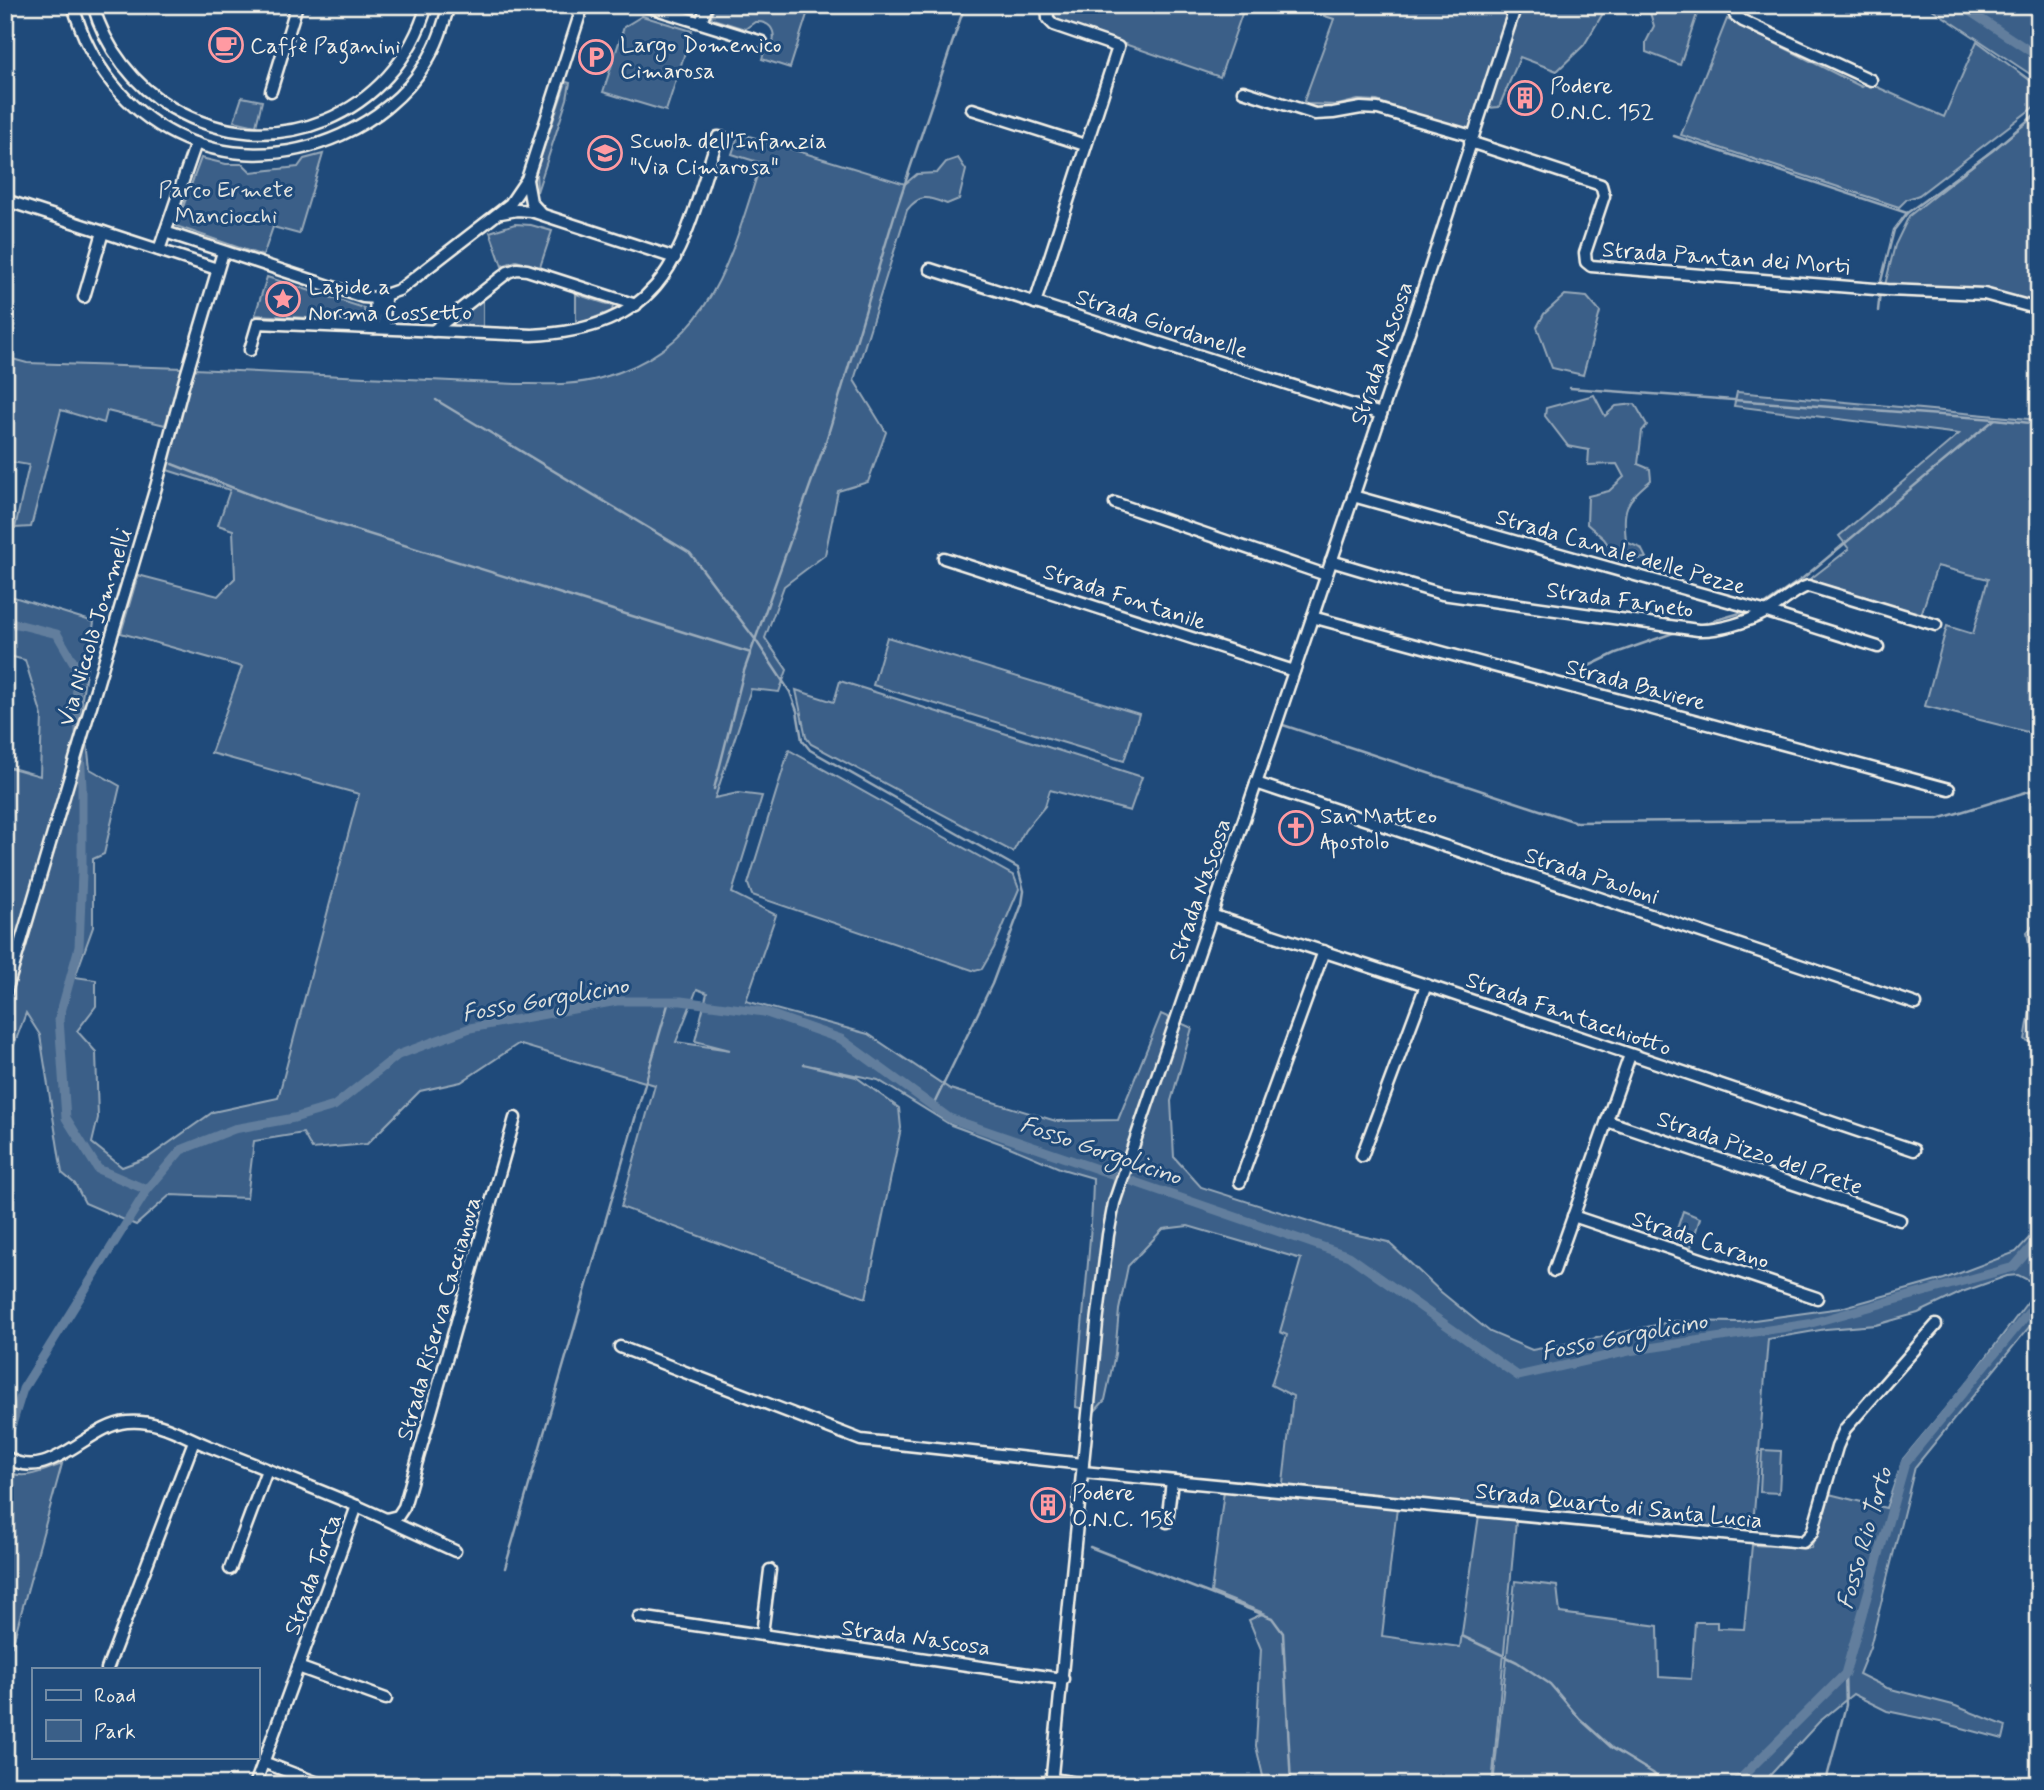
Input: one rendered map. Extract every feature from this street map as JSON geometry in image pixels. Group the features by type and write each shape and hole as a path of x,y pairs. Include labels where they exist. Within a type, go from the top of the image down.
{"street":[{"path":"73,5 82,34 102,68 119,92 139,112 165,130 196,143 246,155 283,152 310,146 353,130 401,95 433,51 449,5"},
{"path":"93,5 103,33 117,57 153,96 211,126 231,132 256,134 306,127 351,107 382,83 410,47 427,5"},
{"path":"271,91 297,5"},
{"path":"165,232 363,297 380,297 399,290 516,197 527,179 583,5"},
{"path":"643,5 762,42"},
{"path":"701,23 707,5"},
{"path":"1035,303 1118,47 1054,25 1047,15 1047,5"},
{"name":"Strada Nascosa","path":"1089,1785 1052,1782 1104,1261 1112,1213 1516,5"},
{"path":"1731,5 1735,15 1743,21 1871,80"},
{"path":"102,68 117,57"},
{"path":"1242,91 1315,114 1361,108 1378,109 1471,139"},
{"path":"972,109 1085,145"},
{"path":"306,127 310,146"},
{"path":"250,350 258,323 532,335 570,332 602,323 636,305 653,290 675,258 687,233 718,136 724,138"},
{"name":"Strada Pantan dei Morti","path":"1471,139 1601,186 1604,198 1584,256 1591,266 1887,290 1989,295 2039,309"},
{"path":"159,250 196,143"},
{"path":"527,179 531,202 544,215"},
{"path":"5,200 217,270"},
{"path":"499,213 522,210 544,215 675,258"},
{"path":"84,297 103,232"},
{"name":"Via Niccolò Jommelli","path":"5,995 223,252"},
{"path":"433,331 500,277 517,269 636,305"},
{"name":"Strada Giordanelle","path":"930,269 1381,414"},
{"path":"379,328 380,297"},
{"name":"Strada Canale delle Pezze","path":"1353,496 1767,612 1878,648"},
{"path":"1115,503 1326,575"},
{"name":"Strada Fontanile","path":"944,558 1294,671"},
{"name":"Strada Farneto","path":"1331,561 1442,594 1693,629 1716,629 1767,612 1800,589 1811,586 1936,625"},
{"name":"Strada Baviere","path":"1312,617 1949,789"},
{"name":"Strada Paoloni","path":"1256,783 1916,1004"},
{"name":"Strada Fantacchiotto","path":"1211,915 1914,1150"},
{"path":"1240,1182 1324,951"},
{"path":"1362,1156 1426,985"},
{"path":"1554,1271 1630,1055"},
{"name":"Strada Riserva Caccianova","path":"386,1520 398,1516 405,1503 515,1118"},
{"name":"Strada Pizzo del Prete","path":"1607,1121 1900,1220"},
{"name":"Strada Carano","path":"1573,1216 1817,1298"},
{"name":"Strada Quarto di Santa Lucia","path":"620,1347 861,1440 1172,1481 1803,1542 1812,1533 1836,1447 1844,1429 1936,1325"},
{"name":"Strada Torta","path":"8,1458 31,1464 51,1460 107,1427 126,1422 158,1424 357,1506 255,1785"},
{"path":"107,1668 194,1441"},
{"path":"230,1569 267,1470"},
{"path":"1167,1522 1172,1481"},
{"path":"357,1506 455,1551"},
{"path":"762,1634 770,1570"},
{"name":"Strada Nascosa","path":"639,1618 1063,1679"},
{"name":"Strada Torta","path":"298,1667 386,1699"},
{"path":"263,1762 323,1785"}],"green space":[{"path":"715,5 810,5 790,68 762,59 764,52 773,43 772,30 768,25 755,22 745,29 713,19 711,16"},
{"path":"1052,5 1245,5 1220,77 1055,20"},
{"path":"1291,5 1608,5 1584,45 1557,71 1520,57 1499,107 1476,109 1469,129 1465,131 1377,101 1358,100 1338,105 1307,104 1304,101 1334,19"},
{"path":"1700,5 1680,65 1646,52 1646,42 1654,26 1648,6"},
{"path":"1926,5 2039,5 2039,80"},
{"path":"642,16 692,31 666,111 603,92 624,27"},
{"path":"1727,19 1862,87 1868,83 1944,117 1977,41 2039,87 2039,103 1919,195 1907,199 1899,207 1681,135"},
{"path":"566,82 570,83 567,99 537,192 536,172"},
{"path":"242,97 262,101 256,126 234,121"},
{"path":"2039,113 2039,309 1988,289 1885,285 1895,245 1909,216"},
{"path":"739,133 905,184 917,174 937,173 946,162 958,158 966,170 959,199 947,204 925,198 916,201 907,210 854,380 886,432 868,482 838,491 825,555 784,586 765,638 787,670 779,692 751,689 715,798 738,793 762,796 732,893 776,915 746,1001 868,1034 950,1089 1056,1121 1118,1120 1161,1014 1192,1028 1171,1101 1174,1157 1201,1187 1340,1231 1388,1242 1441,1292 1490,1332 1532,1350 1674,1321 1740,1322 1841,1308 1944,1279 2016,1252 2039,1223 2039,1315 1915,1467 1870,1647 1859,1674 1887,1688 1953,1705 2006,1726 2003,1739 1887,1711 1853,1694 1819,1722 1761,1785 1493,1785 1515,1581 1557,1586 1560,1613 1658,1626 1659,1677 1691,1679 1695,1622 1717,1622 1717,1628 1744,1629 1752,1545 1811,1548 1829,1494 1886,1508 1903,1459 1969,1380 2032,1296 2032,1282 2018,1275 2007,1276 1962,1292 1918,1313 1876,1325 1826,1329 1768,1339 1752,1538 1282,1492 1293,1396 1271,1385 1287,1335 1280,1332 1301,1259 1188,1226 1163,1229 1128,1266 1105,1400 1094,1412 1076,1407 1093,1178 1062,1169 951,1125 878,1080 803,1064 856,1077 899,1108 901,1128 866,1298 621,1207 655,1085 518,1044 461,1082 420,1091 367,1144 312,1149 303,1133 254,1141 247,1198 170,1195 136,1225 85,1203 75,1184 62,1173 40,1035 26,1013 5,1069 5,766 40,776 42,716 25,660 5,655 5,598 14,597 94,622 82,698 90,769 120,786 104,854 93,859 93,927 75,977 96,980 96,1006 77,1031 96,1052 98,1118 92,1143 122,1167 149,1157 213,1112 278,1098 359,794 211,753 242,667 121,633 138,575 218,596 235,578 233,530 218,525 230,490 164,469 194,369 548,384 591,381 638,364 668,345 692,322 711,295 726,265 761,163 732,154","holes":["697,989 707,993 695,1041 730,1050 676,1042"]},
{"name":"Parco Ermete Manciocchi","path":"323,154 299,234 273,227 263,256 176,226 201,158 226,164 243,164 251,172 298,167 304,159"},
{"path":"515,224 552,231 540,267 516,261 502,266 490,232"},
{"path":"267,277 364,308 365,317 362,321 255,315"},
{"path":"576,294 613,306 612,311 576,325"},
{"path":"1565,295 1587,297 1600,312 1583,375 1552,368 1537,327 1544,314"},
{"path":"483,298 483,327 448,326"},
{"path":"5,357 27,363 183,368 165,425 107,411 104,423 61,410 31,527 15,528 29,465 5,461"},
{"path":"1737,392 2039,420 2039,735 1925,706 1947,626 1973,634 1988,579 1937,566 1921,615 1809,580 1849,549 1839,536 1959,434 1734,406"},
{"path":"1594,395 1605,416 1616,406 1635,404 1647,425 1642,431 1638,464 1650,469 1651,480 1630,500 1625,513 1626,542 1641,548 1646,558 1619,561 1604,539 1587,524 1588,496 1609,491 1624,477 1617,464 1588,465 1589,450 1568,446 1545,416 1546,408"},
{"path":"887,637 1139,714 1124,761 873,685"},
{"path":"840,681 1142,777 1130,811 1050,790 1045,806 1025,830 1013,852 811,744 806,737 796,690 834,702"},
{"path":"789,750 1014,876 1019,889 982,969 975,971 752,895 748,884"},
{"path":"2039,920 2039,1044 2025,1040 2035,983 2027,932"},
{"path":"1683,1211 1700,1218 1690,1250 1666,1240 1669,1231 1682,1231 1677,1229"},
{"path":"1762,1450 1781,1451 1779,1493 1760,1492"},
{"path":"62,1464 12,1646 5,1644 5,1471 27,1475"},
{"path":"1224,1491 1397,1507 1382,1636 1460,1647 1479,1515 1516,1520 1492,1785 1265,1785 1256,1746 1261,1649 1249,1620 1264,1613 1211,1592"}],"waterway":[{"path":"714,789 744,671 826,441 896,210 965,5"},
{"path":"1960,5 2039,57"},
{"path":"1880,285 1894,230 1907,213 1992,151 2039,111"},
{"path":"1674,136 1907,213"},
{"path":"1878,311 1880,292"},
{"path":"1570,388 2039,424"},
{"path":"436,400 690,553 755,639 790,692 797,711 802,740 810,750 1018,868 1024,891 1022,904 992,984 933,1106"},
{"path":"1763,606 1803,578 1995,419"},
{"path":"172,464 285,508 751,653"},
{"path":"1696,626 1747,611"},
{"name":"Fosso Gorgolicino","path":"5,624 17,624 57,634 75,665 82,786 82,873 79,947 59,1019 66,1118 98,1169 147,1190 181,1150 234,1129 294,1118 334,1106 398,1055 470,1028 617,1001 681,1001 764,1012 841,1039 949,1118 1349,1256 1518,1376 1629,1351 1808,1324 2014,1267 2039,1238"},
{"path":"1566,677 1616,653 1676,632"},
{"path":"1283,725 1576,822 1938,819 2039,788"},
{"path":"505,1568 669,1001"},
{"path":"5,1447 23,1389 147,1190"},
{"name":"Fosso Rio Torto","path":"1734,1785 1845,1674 1905,1463 2039,1300"},
{"path":"1090,1547 1272,1618 1283,1633 1291,1785"},
{"path":"1462,1636 1517,1662 1550,1684 1580,1719 1612,1748 1653,1773 1665,1785"},
{"path":"1825,1785 1846,1705 1845,1674"}],"place":[{"name":"Caffè Paganini","path":"226,45"},
{"name":"Largo Domenico Cimarosa","path":"596,57"},
{"name":"Podere O.N.C. 152","path":"1525,98"},
{"name":"Scuola dell'Infanzia \"Via Cimarosa\"","path":"605,153"},
{"name":"Lapide a Norma Cossetto","path":"283,299"},
{"name":"San Matteo Apostolo","path":"1296,828"},
{"name":"Podere O.N.C. 158","path":"1048,1505"}]}
